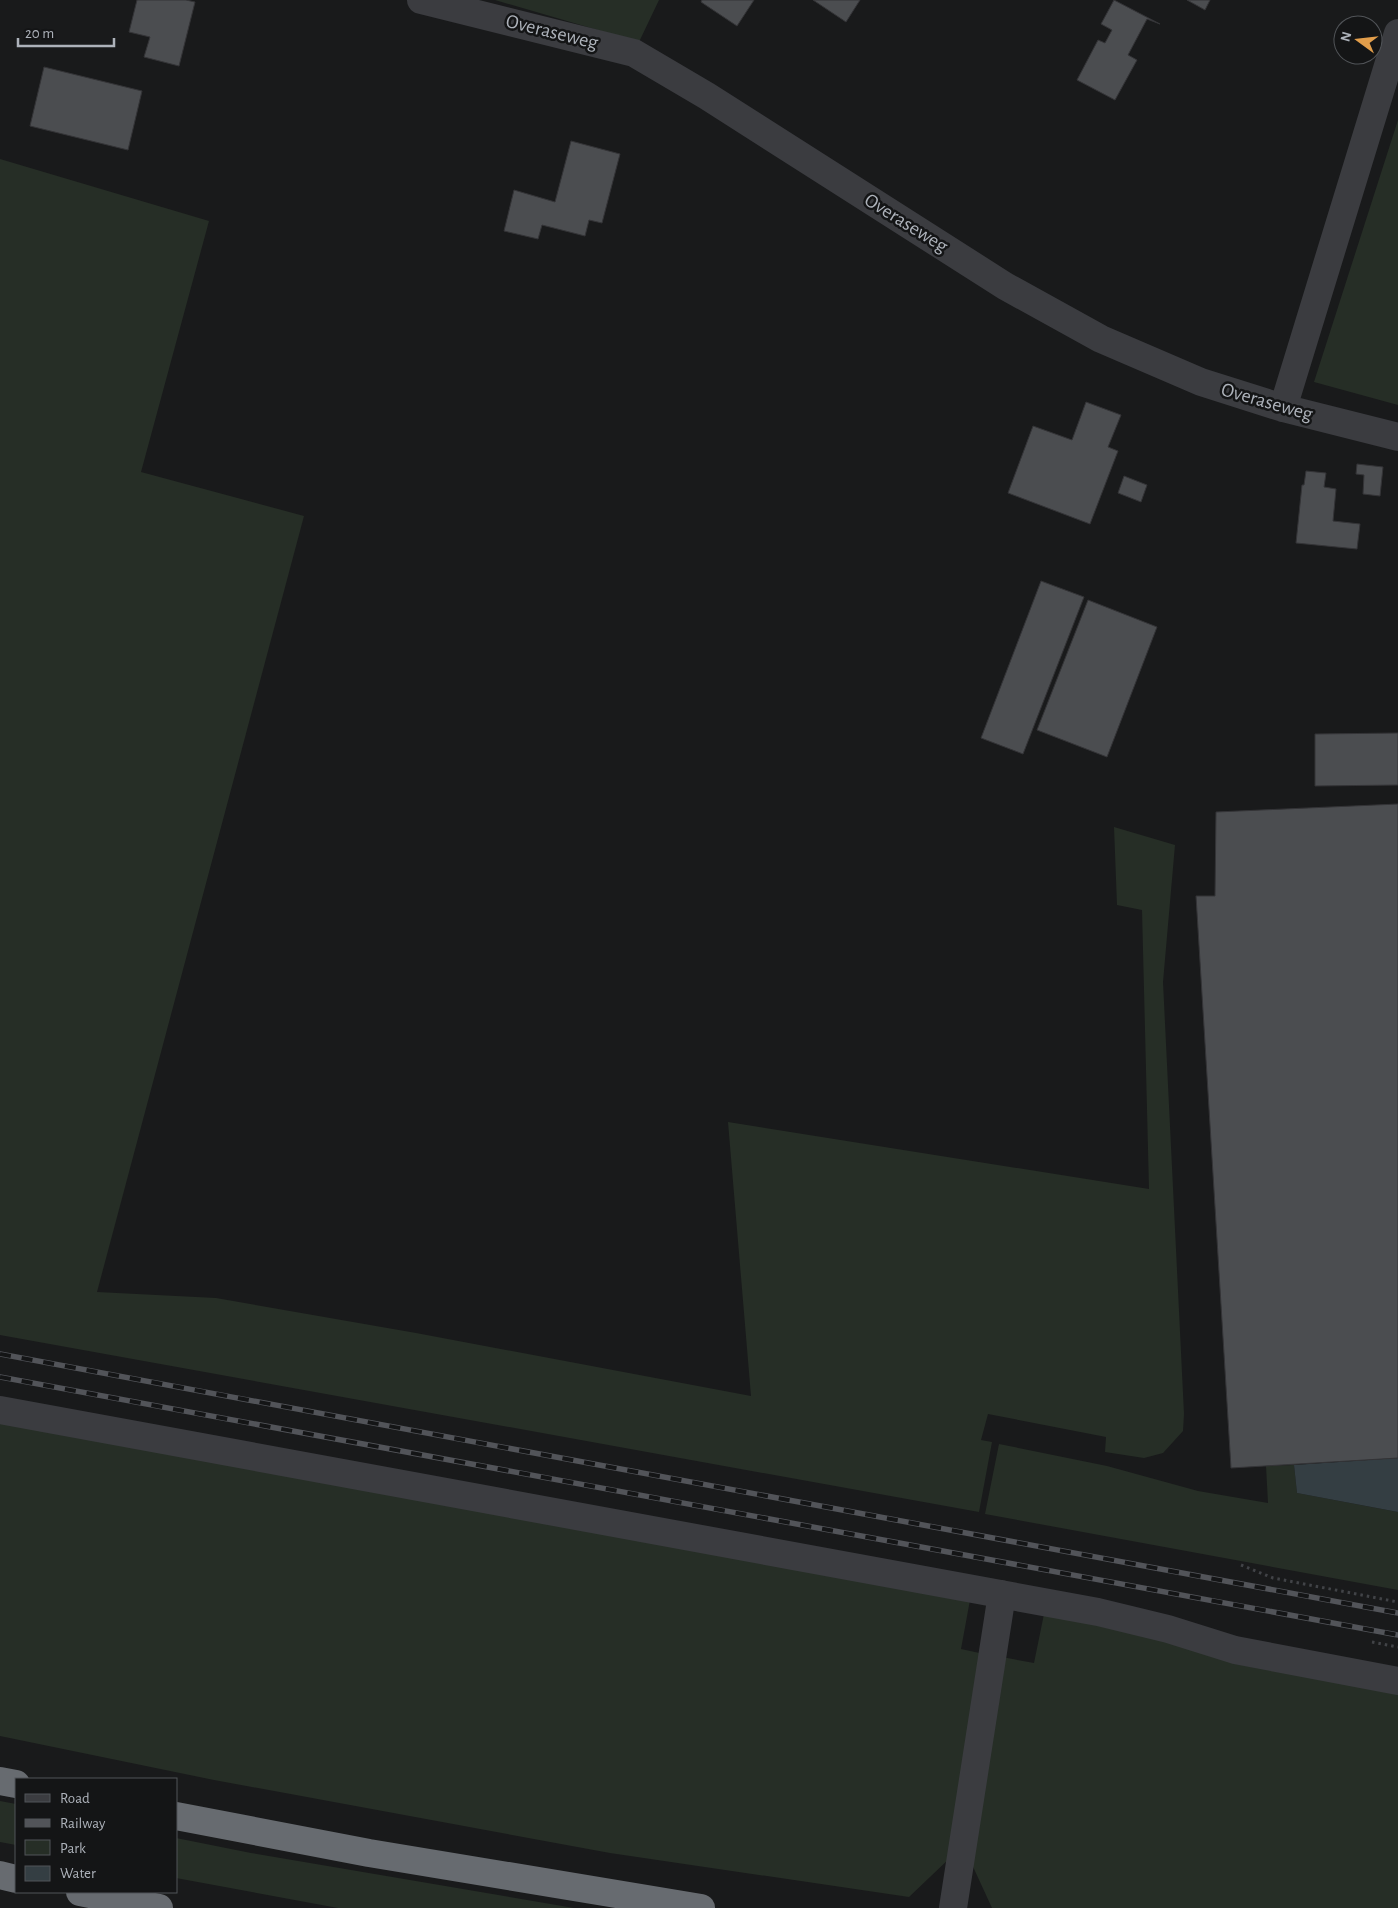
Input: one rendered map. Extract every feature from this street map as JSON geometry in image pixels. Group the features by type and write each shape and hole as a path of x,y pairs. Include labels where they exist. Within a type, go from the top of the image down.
{"highway":[{"path":"0,1781 15,1784"},
{"path":"178,1816 369,1852 701,1908"},
{"path":"0,1876 15,1879"},
{"path":"85,1893 159,1908"}],"street":[{"name":"Overaseweg","path":"421,0 471,6 634,53 715,101 1005,286 1084,329 1201,382 1284,408 1398,437"},
{"path":"1284,408 1398,33"},
{"path":"0,1410 1098,1612 1168,1629 1235,1650 1398,1680"},
{"path":"953,1908 1002,1594"}],"path":[{"path":"1241,1565 1273,1578 1398,1602"}],"green space":[{"path":"495,0 659,0 639,42"},
{"path":"1398,120 1398,405 1314,382"},
{"path":"0,159 209,221 141,472 304,516 97,1292 216,1298 416,1333 751,1396 728,1122 1149,1189 1142,910 1117,905 1114,827 1175,845 1163,982 1184,1414 1183,1431 1163,1453 1144,1458 1105,1452 1106,1437 988,1414 981,1440 992,1442 979,1512 0,1335"},
{"path":"0,1418 970,1600 961,1649 984,1654 952,1856 909,1897 610,1853 214,1780 0,1736"},
{"path":"999,1444 1107,1466 1198,1491 1268,1503 1266,1466 1294,1465 1297,1493 1398,1512 1398,1590 985,1514"},
{"path":"1044,1614 1398,1688 1398,1908 992,1908 969,1858 1002,1657 1034,1663"},
{"path":"0,1801 15,1804 15,1845 0,1842"},
{"path":"178,1838 251,1853 574,1908 338,1908 178,1878"}],"water":[{"path":"1398,1458 1398,1512 1297,1493 1294,1465"}],"building":[{"path":"137,0 186,0 195,2 179,66 144,57 150,37 129,32"},
{"path":"702,0 754,0 737,26 701,2"},
{"path":"813,0 860,0 846,22"},
{"path":"1114,0 1160,24 1147,19 1128,55 1137,60 1115,100 1077,80 1098,40 1105,43 1112,30 1101,24"},
{"path":"1187,0 1210,0 1205,10"},
{"path":"44,67 142,91 128,150 30,126"},
{"path":"571,141 620,154 602,223 589,220 585,236 542,225 538,239 504,231 514,190 555,202"},
{"path":"1086,402 1121,415 1108,447 1118,451 1090,524 1008,493 1033,426 1072,440"},
{"path":"1357,464 1383,467 1380,496 1363,494 1364,475 1356,474"},
{"path":"1306,471 1326,473 1324,487 1336,489 1333,521 1360,524 1357,549 1296,543 1302,485 1304,485"},
{"path":"1124,476 1147,485 1141,502 1118,493"},
{"path":"1041,581 1084,597 1023,754 981,738"},
{"path":"1088,600 1157,627 1107,757 1037,730"},
{"path":"1398,733 1398,785 1315,786 1315,734"},
{"path":"1398,804 1398,1458 1231,1468 1196,896 1215,896 1216,812"}],"railway":[{"path":"0,1354 1398,1613"},
{"path":"0,1377 1398,1635"}]}
